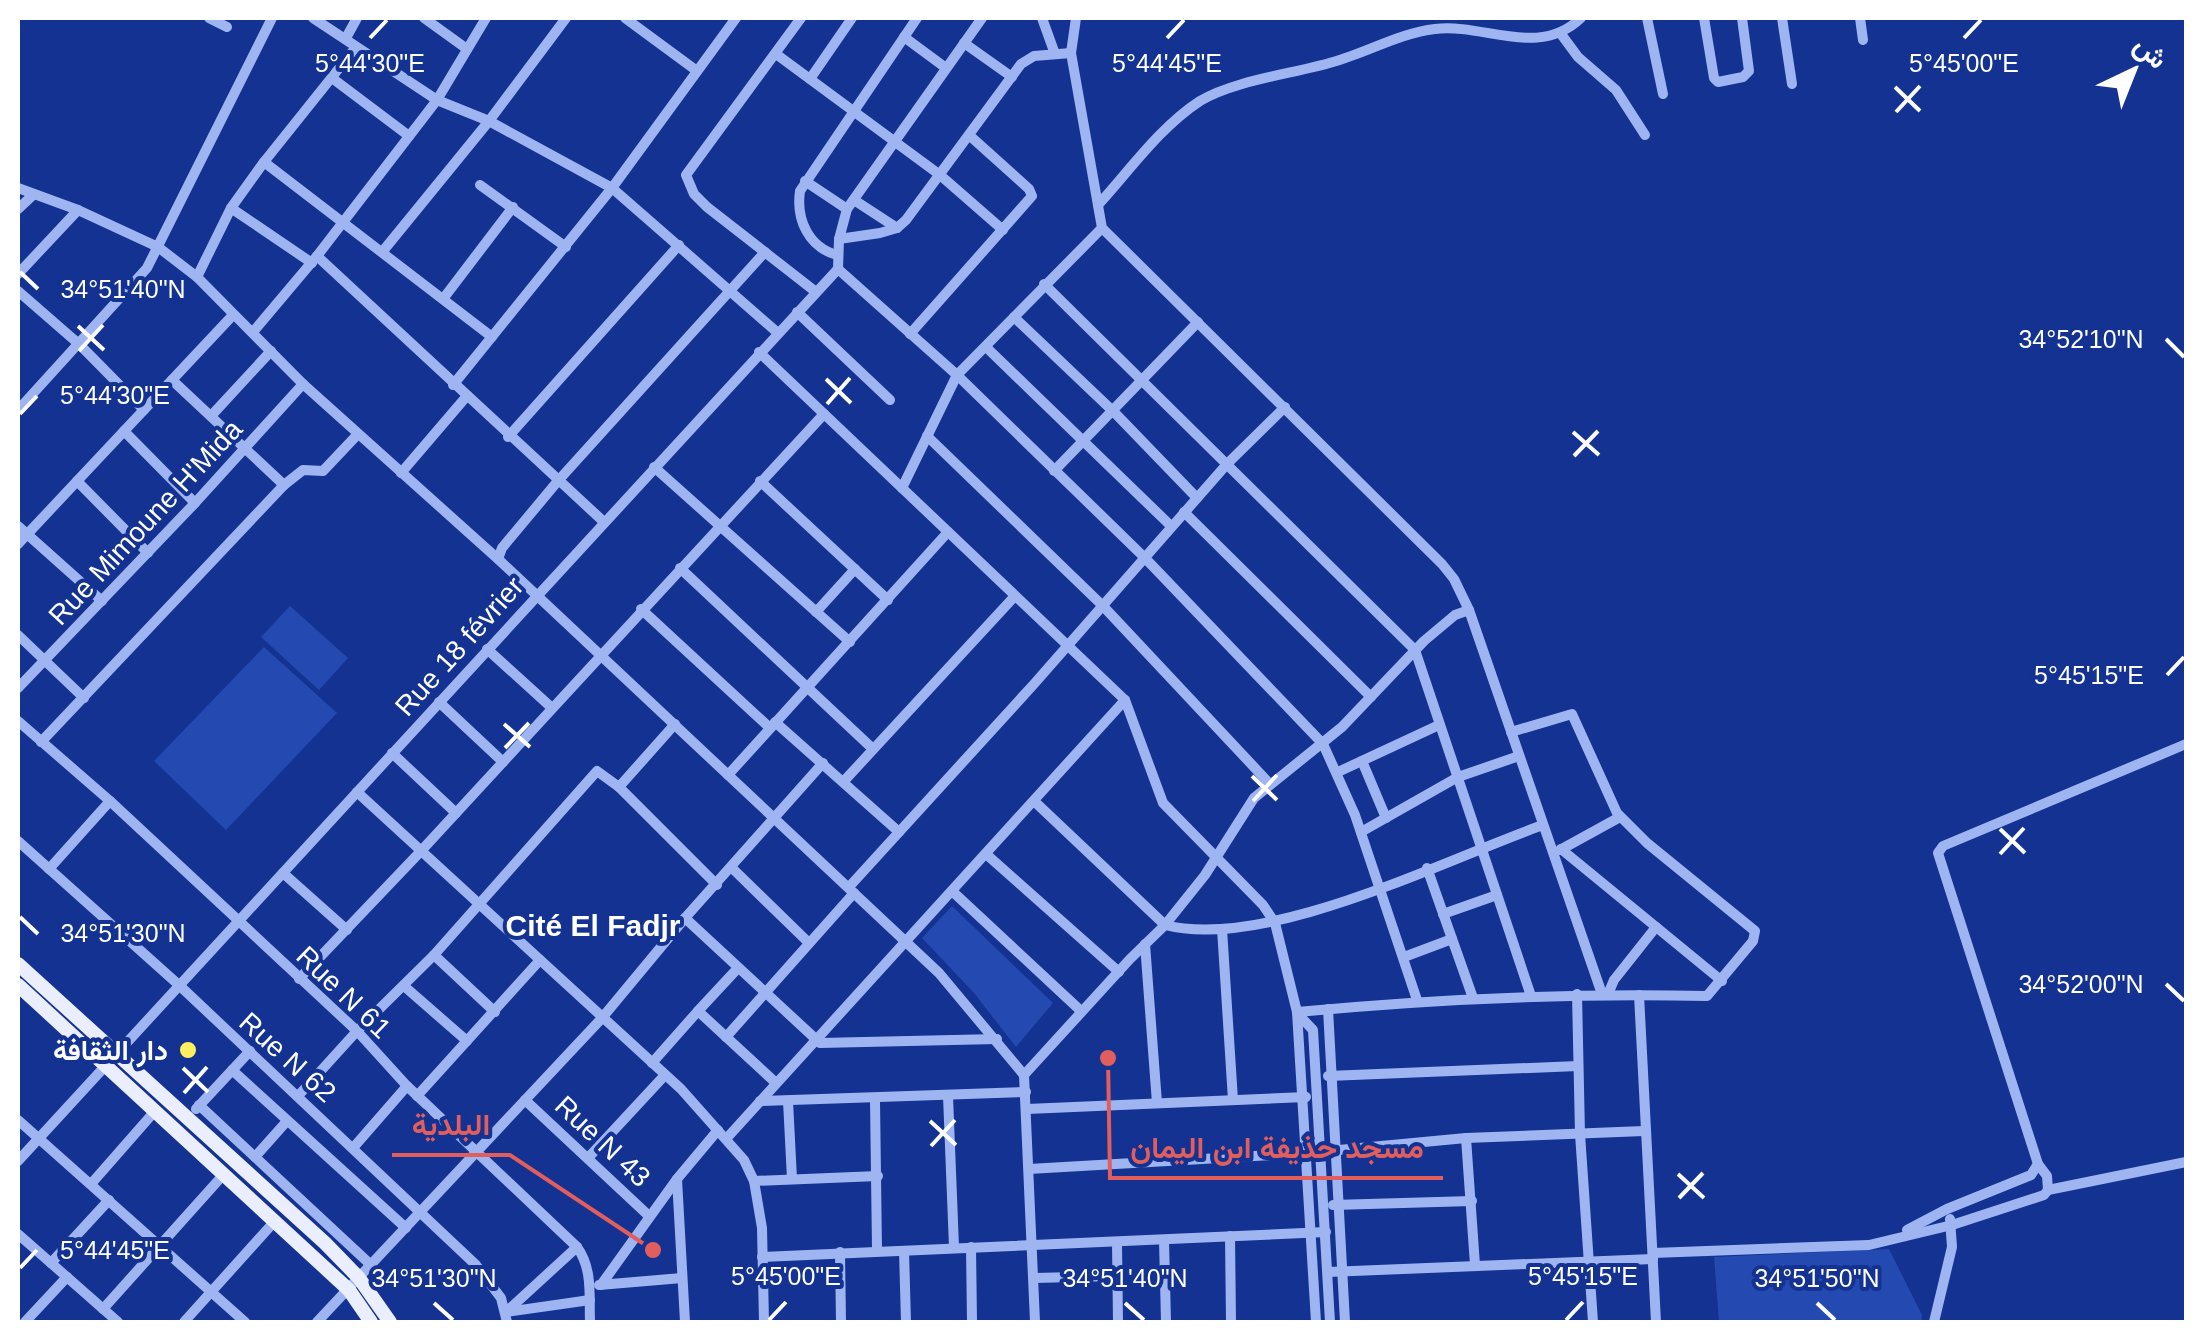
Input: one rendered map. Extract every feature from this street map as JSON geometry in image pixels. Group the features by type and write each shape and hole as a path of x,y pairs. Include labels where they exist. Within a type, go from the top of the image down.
{"main road":[{"path":"18,964 156,1111 275,1221 354,1284 390,1322"},
{"path":"19,989 186,1119 325,1243 354,1284 371,1322"}],"street":[{"path":"209,18 227,27"},
{"path":"19,406 147,268 272,18"},
{"path":"313,18 437,100 489,120 612,188 778,332"},
{"path":"346,38 356,18"},
{"path":"424,18 467,49"},
{"path":"253,332 315,260 437,100 486,18"},
{"path":"383,251 566,18"},
{"path":"625,18 698,71"},
{"path":"454,384 612,188 736,18"},
{"path":"801,18 686,175 694,194 816,292"},
{"path":"810,79 852,18"},
{"path":"837,254 818,248 801,220 798,202 805,181 918,18"},
{"path":"982,18 851,204 839,238 838,270 956,376 1145,558 1323,744 1362,832 1418,1000"},
{"path":"1042,18 1055,54"},
{"path":"1076,18 1072,54 1102,228 1286,407 1454,579 1543,825 1557,851 1604,994"},
{"path":"1098,205 1156,139 1203,100 1225,90 1335,62 1438,28 1491,36 1543,37 1561,34 1581,18"},
{"path":"1647,18 1663,94"},
{"path":"1704,18 1714,78 1718,82 1743,78 1749,71 1742,18"},
{"path":"1782,18 1792,84"},
{"path":"1860,18 1863,40"},
{"path":"1561,34 1578,57 1616,90 1645,136"},
{"path":"904,37 946,68"},
{"path":"964,43 1012,76"},
{"path":"197,277 232,208 356,47"},
{"path":"776,54 940,175 1003,230"},
{"path":"839,238 896,228 1026,59 1072,54"},
{"path":"332,78 409,136"},
{"path":"910,334 1030,200 1032,192 969,135"},
{"path":"264,162 492,337"},
{"path":"805,181 896,228"},
{"path":"480,185 566,247"},
{"path":"18,188 78,210 158,247 197,277 303,384 498,559 940,973 1024,1076 1035,1322"},
{"path":"18,208 33,195"},
{"path":"443,299 513,207"},
{"path":"232,208 315,260 604,522"},
{"path":"18,274 78,210"},
{"path":"902,488 956,376 1102,228"},
{"path":"508,436 678,245"},
{"path":"498,559 502,548 557,482 766,252"},
{"name":"Rue 18 février","path":"18,1161 758,352 838,270"},
{"path":"1044,284 1415,650 1530,996"},
{"path":"18,291 80,344 144,410"},
{"path":"797,312 890,400"},
{"path":"18,544 22,530 77,481 233,315"},
{"path":"1014,316 1197,498"},
{"path":"1054,471 1198,322"},
{"path":"986,347 1171,526"},
{"path":"211,416 271,351"},
{"path":"758,352 1125,700 1163,803 1275,922 1296,1012 1316,1322"},
{"path":"172,380 284,485"},
{"name":"Rue Mimoune H'Mida","path":"18,688 303,384"},
{"path":"401,472 466,396"},
{"path":"726,1037 899,832 1171,526 1286,407"},
{"path":"298,979 824,414"},
{"path":"124,431 195,503"},
{"path":"41,742 284,485 304,470 322,471 358,434"},
{"path":"927,436 1102,606 1268,783"},
{"path":"654,467 850,642"},
{"path":"760,480 888,600"},
{"path":"77,481 148,553"},
{"path":"1184,512 1371,697"},
{"path":"22,530 102,601"},
{"path":"728,774 948,532"},
{"path":"680,568 873,749"},
{"path":"816,612 855,569"},
{"path":"844,782 1015,596"},
{"path":"641,609 899,832"},
{"path":"1024,1076 1166,926 1268,783 1323,744 1415,650 1456,614 1468,610"},
{"path":"18,635 84,698"},
{"path":"487,649 552,708"},
{"path":"590,1322 595,1285 677,1179 760,1102 1125,700"},
{"path":"438,702 503,762"},
{"path":"1296,1012 1418,1000 1578,994 1707,996 1753,941 1754,931 1620,817 1572,714 1510,732"},
{"name":"Rue N 61","path":"18,721 110,801 357,1031 417,1096 578,1247"},
{"path":"619,787 676,724"},
{"path":"1338,772 1440,725"},
{"path":"2048,1190 2047,1176 2038,1164 1938,853 1943,846 2186,744"},
{"path":"392,753 456,813"},
{"path":"1362,832 1458,777 1519,756"},
{"path":"1362,761 1386,818"},
{"path":"318,1322 602,1018 823,763"},
{"path":"298,1096 434,955 595,772 602,772 619,787 717,884"},
{"path":"357,792 665,1074 744,1160 754,1181 762,1228 764,1322"},
{"path":"49,869 110,801"},
{"path":"1034,801 1166,926 1182,930 1275,922 1543,825"},
{"path":"1557,851 1620,817"},
{"name":"Rue N 62","path":"18,841 250,1051 490,1280 506,1317"},
{"path":"1557,851 1722,981"},
{"path":"986,854 1119,972"},
{"path":"732,868 808,942"},
{"path":"1427,868 1474,998"},
{"path":"283,872 347,930"},
{"path":"952,891 1081,1012"},
{"path":"1443,914 1498,895"},
{"path":"685,918 815,1039 831,1045 996,1039"},
{"path":"1604,994 1656,927"},
{"path":"1222,929 1234,1100"},
{"path":"1404,957 1452,940"},
{"path":"1145,944 1156,1103"},
{"path":"434,955 495,1012"},
{"path":"417,1096 540,960"},
{"path":"652,1063 738,968"},
{"path":"404,986 467,1040"},
{"path":"1578,994 1580,1134 1593,1322"},
{"path":"1639,995 1656,1322"},
{"path":"1328,1009 1345,1322"},
{"path":"698,1011 776,1083"},
{"path":"1296,1012 1313,1030 1330,1322"},
{"path":"186,1119 250,1051"},
{"path":"1302,1077 1578,1066"},
{"path":"232,1070 406,1228"},
{"path":"588,1158 665,1074"},
{"path":"353,1148 407,1086"},
{"path":"760,1102 1026,1092"},
{"path":"948,1096 954,1247"},
{"path":"1027,1109 1318,1097"},
{"name":"Rue N 43","path":"525,1100 650,1216"},
{"path":"874,1100 877,1250"},
{"path":"788,1101 792,1180"},
{"path":"200,1105 372,1266"},
{"path":"91,1184 156,1111"},
{"path":"18,1120 245,1322"},
{"path":"255,1157 287,1121"},
{"path":"1029,1169 1307,1153 1466,1138 1644,1132"},
{"path":"1466,1138 1476,1264"},
{"path":"1328,1272 1869,1245 2040,1198 2048,1190 2186,1162"},
{"path":"1895,1237 1947,1209 2031,1175 2038,1164"},
{"path":"103,1309 224,1174"},
{"path":"754,1181 878,1176"},
{"path":"677,1179 685,1322"},
{"path":"51,1263 109,1200"},
{"path":"1325,1206 1472,1201"},
{"path":"1934,1322 1952,1247 1947,1209"},
{"path":"184,1322 275,1221"},
{"path":"762,1257 1326,1232"},
{"path":"18,1234 118,1322"},
{"path":"1230,1236 1230,1322"},
{"path":"1164,1240 1166,1322"},
{"path":"1116,1242 1118,1322"},
{"path":"506,1317 578,1247 595,1285"},
{"path":"971,1247 972,1322"},
{"path":"904,1251 906,1322"},
{"path":"840,1252 841,1322"},
{"path":"1034,1278 1116,1276"},
{"path":"25,1322 66,1277"},
{"path":"595,1285 682,1278"},
{"path":"506,1317 590,1300"}],"shaded area":[{"path":"290,606 348,658 319,690 261,637"},
{"path":"264,647 337,713 226,830 154,761"},
{"path":"952,906 1053,1003 1016,1047 974,993 922,938"},
{"path":"1889,1249 1922,1315 1921,1322 1719,1322 1714,1257"}],"place":[{"name":"دار الثقافة","path":"188,1050"},
{"name":"مسجد حذيفة ابن اليمان","path":"1108,1058"},
{"name":"البلدية","path":"653,1250"}],"district":[{"name":"Cité El Fadjr","path":"593,926"}]}
